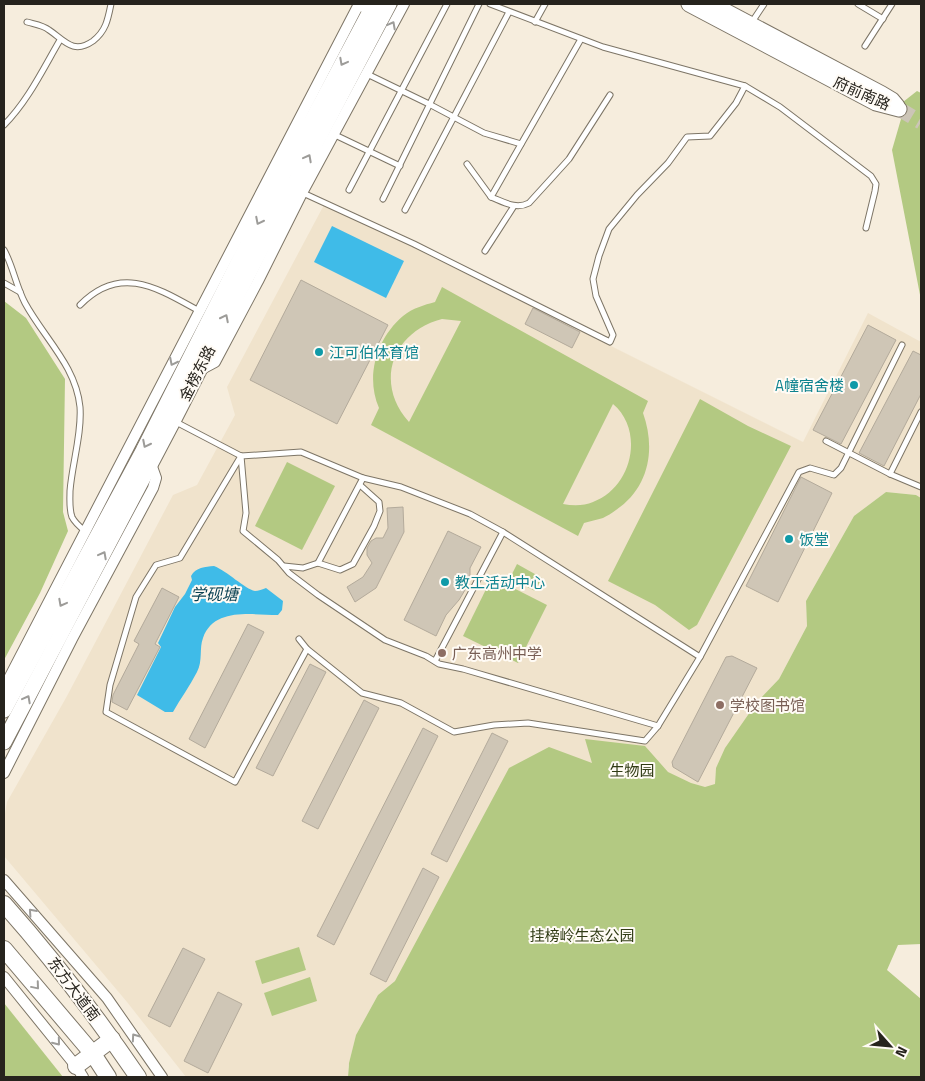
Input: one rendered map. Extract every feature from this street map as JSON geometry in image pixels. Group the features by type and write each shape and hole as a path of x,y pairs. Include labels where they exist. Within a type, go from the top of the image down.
{"main road":[{"name":"东方大道南","path":"4,904 51,958 138,1077"},
{"name":"东方大道南","path":"4,949 92,1054 108,1077"},
{"path":"79,1072 92,1054 112,1039"}],"street":[{"name":"金榜东路","path":"282,188 329,132 362,71 389,4"},
{"path":"362,71 404,4"},
{"name":"府前南路","path":"689,4 748,29 882,94 892,100 899,109 876,103 748,29 712,4"},
{"name":"金榜东路","path":"4,710 167,418 199,370 231,291 282,188 324,84 350,35 373,6"},
{"path":"4,688 76,578 85,531 205,314 282,188"},
{"path":"199,370 215,362 258,281 282,188"},
{"name":"金榜东路","path":"4,742 76,578 151,464 205,314 231,291"},
{"path":"4,773 76,631 153,488 156,478 151,464"},
{"path":"4,880 107,998 162,1077"},
{"path":"4,977 79,1072"}],"lane":[{"path":"27,22 49,30 60,40 76,47 83,46 92,41 104,29 111,4"},
{"path":"349,190 447,4"},
{"path":"383,198 479,4"},
{"path":"490,4 603,47 745,86 780,107 871,176 876,184 866,228"},
{"path":"535,22 545,4"},
{"path":"748,29 764,4"},
{"path":"858,4 883,19"},
{"path":"865,46 892,4"},
{"path":"405,210 509,12"},
{"path":"491,196 581,39"},
{"path":"4,125 25,100 60,40"},
{"path":"362,71 484,133 521,144"},
{"path":"282,188 414,244 610,342 613,335 596,296 593,280 599,256 609,230 637,195 668,163 687,137 710,136 736,103 745,86"},
{"path":"467,164 491,196 514,206 522,207 529,203 569,159 610,95"},
{"path":"329,132 400,166"},
{"path":"485,251 514,206"},
{"path":"4,250 25,304 72,376 78,393 80,408 79,424 71,476 70,504 72,517 76,524 85,531"},
{"path":"80,305 96,291 122,282 137,282 205,314"},
{"path":"4,283 20,292"},
{"path":"299,639 307,649 362,693 401,703 454,732 494,725 528,723 646,741 658,726 700,657 799,472 810,468 834,475 841,468 902,345"},
{"path":"890,474 921,412"},
{"path":"167,418 240,456 301,452 363,478 401,487 470,514 503,532 700,657"},
{"path":"826,441 890,474 921,487"},
{"path":"240,456 246,514 243,531 289,573 318,596 385,640 439,664 463,669 658,726"},
{"path":"240,456 180,558 156,565 136,597 110,685 106,712 235,782 307,649"},
{"path":"318,563 363,478"},
{"path":"283,566 303,568 318,563 340,570 353,564 380,512 379,502 360,485"},
{"path":"435,661 503,532"}],"shaded area":[{"name":"广东高州中学","path":"325,203 803,442 868,313 921,342 921,498 916,495 886,492 854,516 806,601 807,626 779,679 757,702 716,768 715,784 706,810 395,981 378,995 356,1035 348,1067 348,1077 186,1077 127,1002 4,856 4,819 7,802 67,696 173,495 197,485 235,415 227,387"}],"green space":[{"path":"917,91 921,93 921,300 892,150 901,119 903,102"},
{"path":"442,287 648,401 643,413 649,440 647,467 636,491 627,501 603,518 584,523 578,536 371,425 379,408 373,383 376,358 380,346 386,335 403,316 415,309 435,302","holes":["442,319 461,321 409,422 398,407 392,391 391,376 394,361 400,347 411,335 425,326","613,404 623,415 629,429 631,443 630,458 625,472 617,485 606,495 593,502 578,505 563,504"]},
{"path":"4,301 26,318 65,379 63,512 68,531 40,593 4,660"},
{"path":"700,399 748,426 791,446 697,625 689,630 655,605 608,581"},
{"path":"287,462 335,486 302,550 255,526"},
{"name":"挂榜岭生态公园","path":"886,492 916,495 921,498 921,944 898,945 887,970 921,999 921,1077 348,1077 349,1063 356,1035 378,995 395,981 509,768 549,747 592,763 585,739 645,746 668,772 691,783 705,787 715,784 716,768 725,748 757,702 779,679 807,626 806,601 854,516"},
{"path":"517,564 542,578 535,591 510,578"},
{"path":"492,577 547,605 518,663 463,636"},
{"path":"299,947 306,970 262,984 255,961"},
{"path":"310,977 317,1001 272,1016 264,993"},
{"path":"4,1003 63,1077 4,1077"}],"water":[{"path":"332,226 404,261 386,298 314,262"},
{"name":"学砚塘","path":"214,566 251,590 256,591 266,588 283,601 282,610 278,615 235,615 216,621 208,628 203,638 199,668 194,677 173,712 165,712 137,695 161,647 158,643 175,607 185,594 192,580 191,576 198,569"}],"building":[{"name":"江可伯体育馆","path":"301,280 388,325 337,424 250,380"},
{"path":"533,308 580,332 572,348 525,324"},
{"name":"A幢宿舍楼","path":"868,325 896,340 841,444 813,430"},
{"path":"913,351 921,355 921,394 884,466 859,453"},
{"name":"饭堂","path":"801,477 832,493 778,602 746,586"},
{"path":"403,507 404,532 376,588 355,602 347,587 363,577 372,563 367,555 367,548 371,541 376,538 383,538 388,528 387,508"},
{"name":"教工活动中心","path":"448,531 481,547 470,568 470,575 465,590 446,615 436,636 404,620"},
{"path":"162,588 179,597 155,644 160,647 127,710 112,702 113,695 139,644 134,641"},
{"path":"248,624 264,632 205,748 189,739"},
{"name":"学校图书馆","path":"732,656 757,668 698,782 673,767 672,762 726,657"},
{"path":"310,664 326,672 273,776 256,768"},
{"path":"364,700 379,708 318,829 302,821"},
{"path":"423,728 438,736 334,945 317,936"},
{"path":"492,733 508,741 447,862 431,854"},
{"path":"423,868 439,877 386,982 370,974"},
{"path":"183,948 205,959 170,1027 148,1016"},
{"path":"218,992 242,1004 208,1073 184,1061"}],"tunnel":[{"path":"899,109 921,122"}],"place":[{"name":"江可伯体育馆","path":"319,352"},
{"name":"A幢宿舍楼","path":"854,385"},
{"name":"饭堂","path":"789,539"},
{"name":"教工活动中心","path":"445,582"},
{"name":"广东高州中学","path":"442,653"},
{"name":"学校图书馆","path":"720,705"}],"park label":[{"name":"生物园","path":"632,770"}]}
